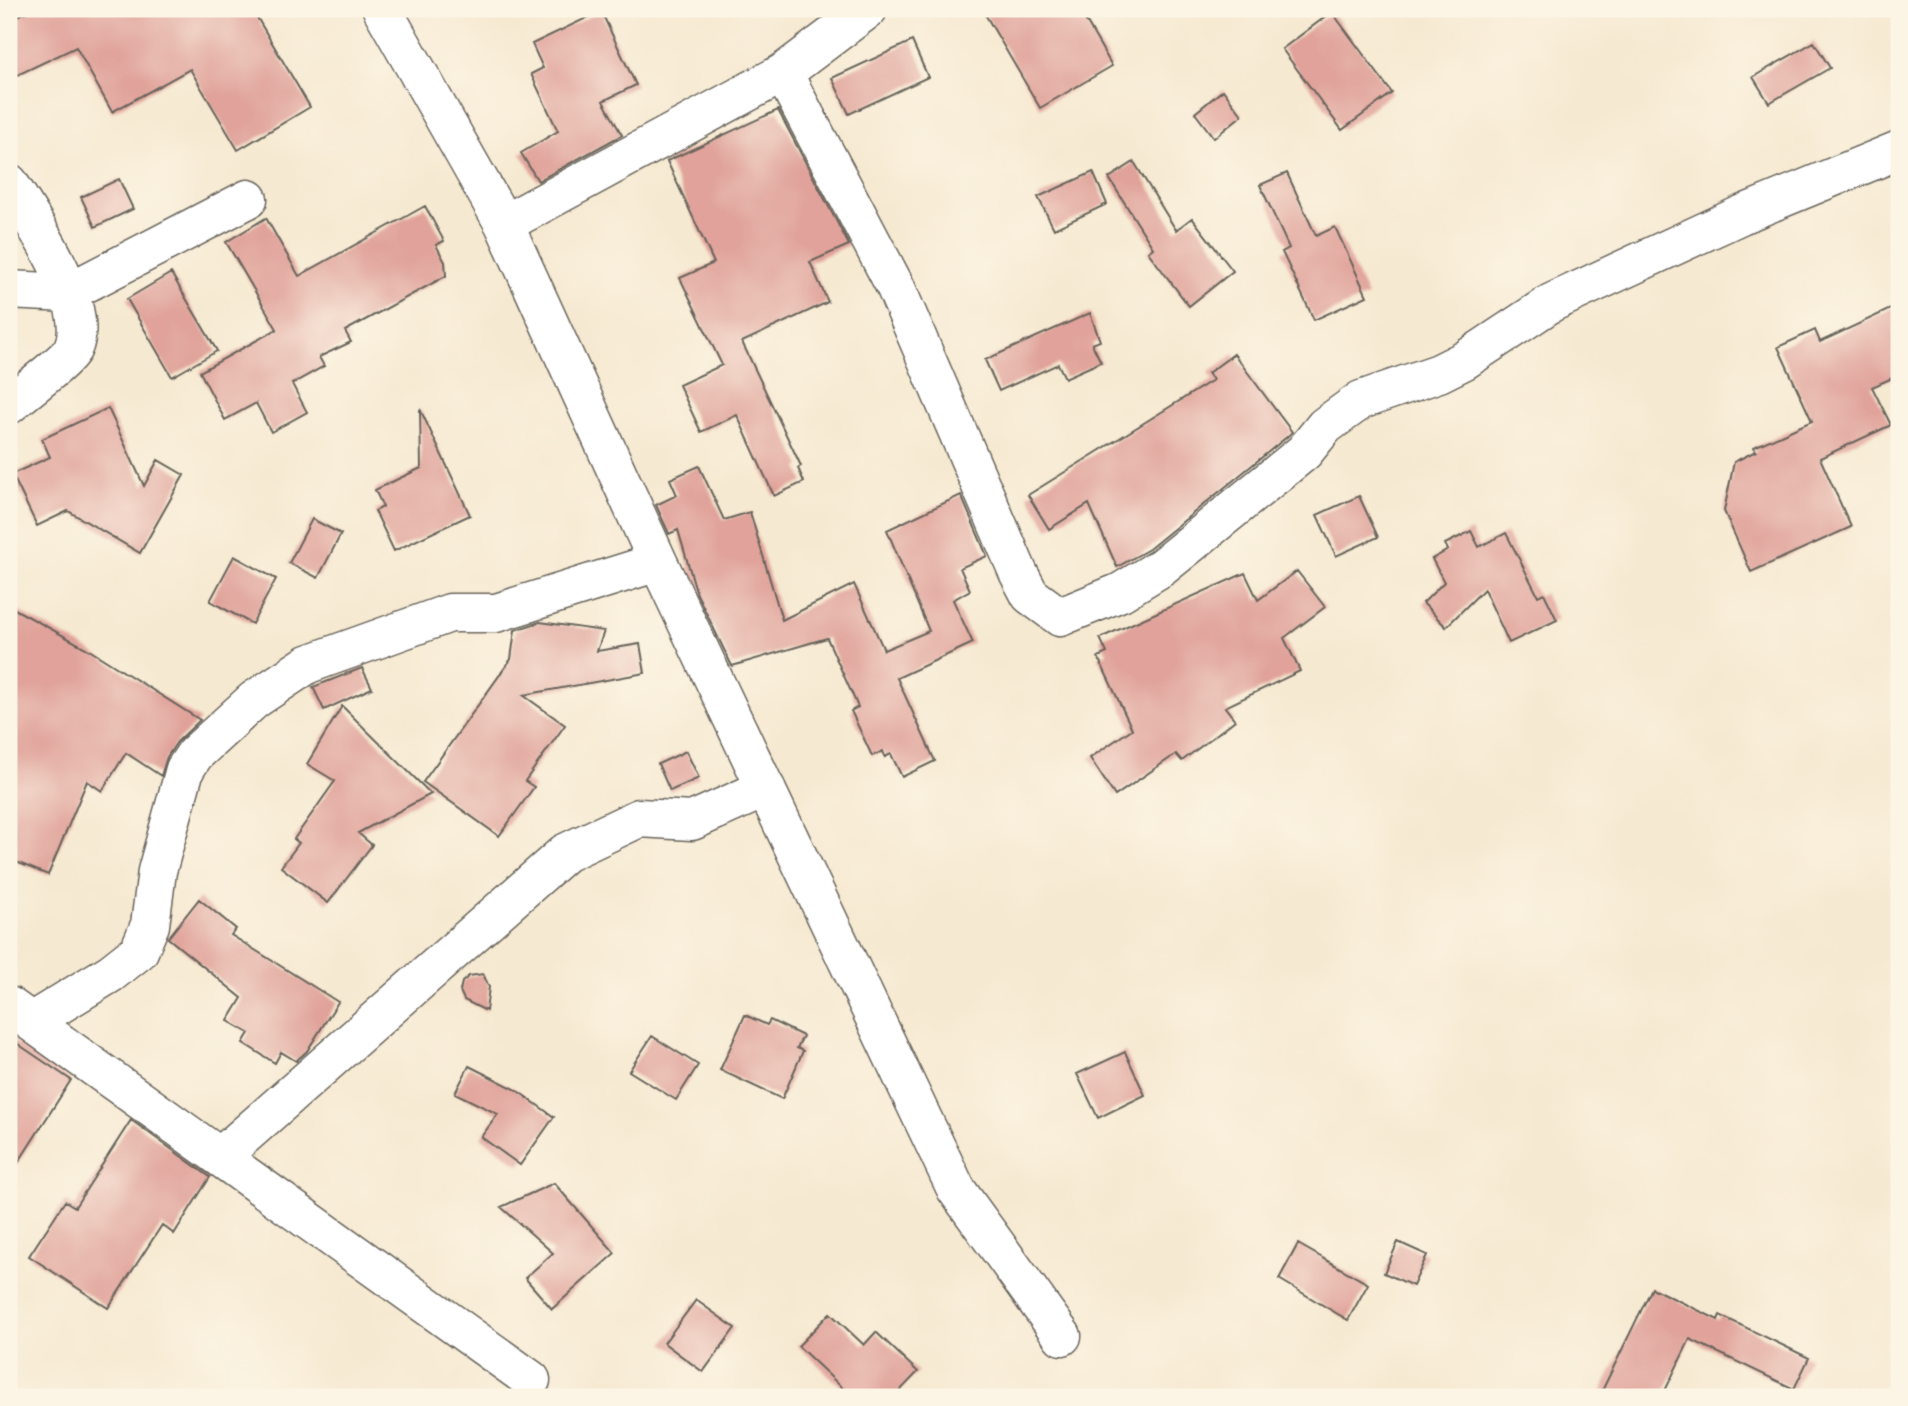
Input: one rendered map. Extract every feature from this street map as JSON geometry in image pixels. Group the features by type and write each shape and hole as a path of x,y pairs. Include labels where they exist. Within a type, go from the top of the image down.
{"street":[{"path":"382,9 504,224 657,562 956,1189 1062,1336"},
{"path":"504,224 783,73 868,9"},
{"path":"783,73 896,288 1018,572 1030,595 1060,617 1121,592 1162,568 1304,452 1325,426 1361,400 1439,373 1465,360 1551,303 1766,204 1899,150"},
{"path":"9,183 46,244 67,293 78,328 72,350 9,405"},
{"path":"9,290 67,293 248,199"},
{"path":"20,1014 111,973 139,951 150,925 158,871 185,769 195,754 254,700 308,664 450,613 496,613 657,562"},
{"path":"220,1157 565,853 639,818 692,821 766,788"},
{"path":"20,1014 531,1380"}],"building":[{"path":"33,9 252,9 310,107 238,150 190,69 112,112 76,47 9,79 9,20"},
{"path":"982,9 1079,9 1112,66 1040,108"},
{"path":"601,11 636,85 603,101 622,135 538,181 521,153 558,131 531,74 543,68 532,44"},
{"path":"1332,12 1392,93 1342,130 1282,49"},
{"path":"912,41 928,77 849,114 832,78"},
{"path":"1814,42 1830,68 1769,103 1753,77"},
{"path":"1223,90 1242,115 1214,138 1195,113"},
{"path":"778,110 849,245 810,262 828,302 742,342 801,466 798,468 804,482 774,496 737,415 701,432 679,385 722,365 680,278 714,263 667,161"},
{"path":"1134,162 1176,230 1192,218 1233,271 1189,306 1148,252 1153,248 1109,178"},
{"path":"1093,172 1107,204 1054,229 1038,197"},
{"path":"1287,173 1316,236 1335,227 1367,296 1314,320 1282,252 1289,248 1260,185"},
{"path":"119,179 133,209 95,227 81,197"},
{"path":"425,206 444,241 436,245 445,262 446,276 345,331 351,342 319,357 324,366 292,384 307,412 271,432 256,403 225,420 200,372 277,329 226,242 266,218 299,276"},
{"path":"171,273 217,351 172,377 127,299"},
{"path":"1899,305 1899,375 1872,387 1891,425 1820,458 1851,527 1751,572 1724,511 1734,462 1756,451 1754,447 1812,421 1778,347 1815,330 1820,342"},
{"path":"1090,313 1100,341 1092,344 1101,362 1065,378 1058,364 999,391 985,360"},
{"path":"1234,354 1292,432 1288,436 1149,549 1117,567 1089,504 1049,529 1028,495 1213,380 1208,373"},
{"path":"108,408 144,486 158,460 184,475 140,553 68,511 37,526 12,474 50,457 42,439"},
{"path":"420,409 470,515 394,551 375,511 383,507 375,490 421,468"},
{"path":"699,466 724,520 750,512 782,620 854,584 884,650 929,631 887,530 961,495 987,556 960,568 970,590 953,600 973,643 897,678 935,761 902,777 891,754 885,757 883,751 872,756 851,711 858,707 827,638 732,666 697,594 678,530 669,534 656,505 677,495 670,479"},
{"path":"1359,496 1378,537 1336,556 1317,515"},
{"path":"312,519 341,534 318,578 289,563"},
{"path":"1471,531 1479,547 1506,533 1538,596 1544,593 1557,620 1509,643 1484,589 1446,627 1423,603 1444,582 1432,559 1448,550 1445,544"},
{"path":"234,556 276,579 252,624 210,601"},
{"path":"1297,571 1325,607 1284,638 1300,671 1225,707 1235,720 1182,761 1176,754 1115,796 1090,758 1132,729 1098,657 1107,653 1100,638 1245,573 1258,600"},
{"path":"9,606 86,648 200,720 177,742 167,757 161,776 126,753 102,791 87,781 48,875 9,859"},
{"path":"540,622 604,631 597,651 640,644 645,673 523,695 565,725 525,781 534,787 499,836 423,782 511,659 515,630"},
{"path":"362,668 372,688 324,710 313,687"},
{"path":"342,706 431,794 358,833 372,845 328,903 281,867 299,843 294,839 335,781 307,764"},
{"path":"686,751 699,778 670,791 658,764"},
{"path":"199,899 236,929 231,935 338,1002 307,1051 296,1061 281,1052 275,1063 243,1043 249,1033 228,1021 242,998 168,938"},
{"path":"483,974 489,987 486,1011 464,1000 460,991 462,982 469,976"},
{"path":"745,1015 767,1025 770,1020 803,1036 797,1048 803,1051 782,1099 720,1070"},
{"path":"652,1036 698,1065 676,1100 629,1071"},
{"path":"9,1038 71,1080 9,1177"},
{"path":"1125,1052 1145,1095 1098,1118 1077,1074"},
{"path":"469,1066 515,1089 554,1117 520,1165 481,1137 498,1114 455,1093"},
{"path":"131,1120 210,1177 174,1234 162,1225 108,1308 29,1256 65,1201 75,1207"},
{"path":"554,1183 615,1253 552,1309 525,1278 553,1253 501,1207"},
{"path":"1398,1242 1427,1255 1413,1286 1384,1273"},
{"path":"1298,1244 1368,1284 1348,1320 1279,1279"},
{"path":"1652,1288 1718,1320 1720,1315 1809,1358 1794,1389 1690,1339 1662,1397 1599,1397"},
{"path":"696,1300 735,1328 703,1372 664,1343"},
{"path":"830,1313 864,1345 876,1332 918,1372 894,1397 852,1397 798,1346"}]}
